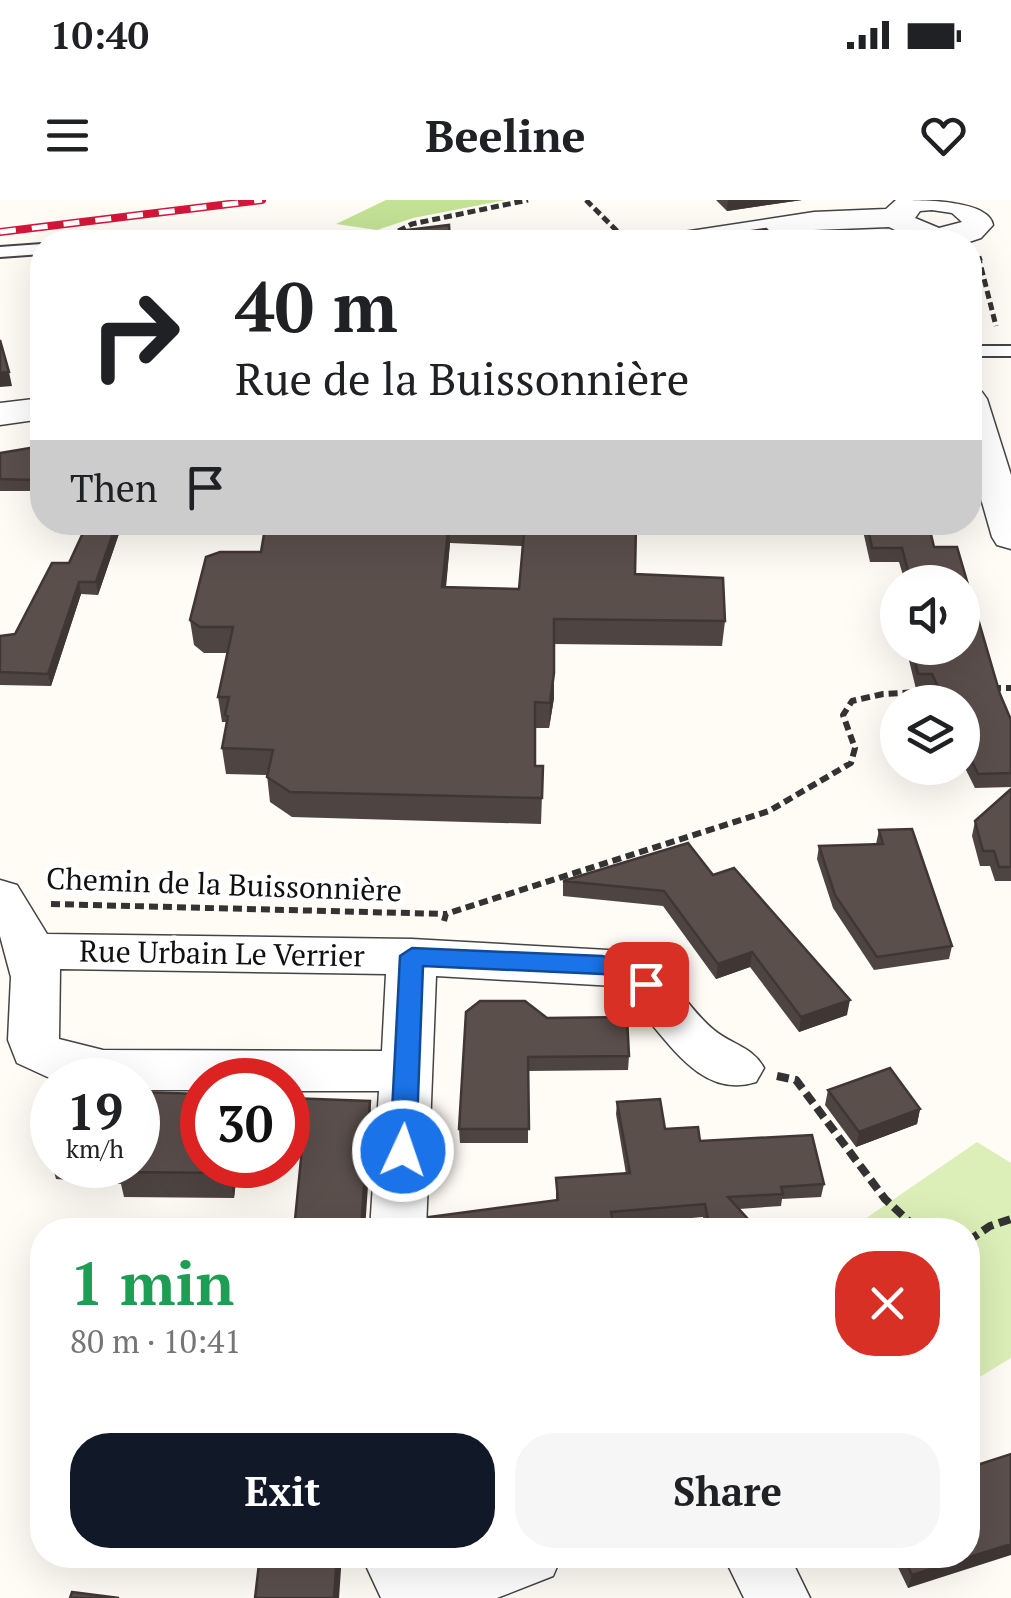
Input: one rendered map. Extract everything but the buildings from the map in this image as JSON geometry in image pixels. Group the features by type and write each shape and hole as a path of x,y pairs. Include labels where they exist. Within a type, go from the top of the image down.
{"street":[{"path":"898,218 906,206 932,201 956,204 985,219"},
{"path":"898,218 912,230"},
{"path":"755,230 814,221 898,218"},
{"path":"968,230 985,219"},
{"path":"0,414 30,410"},
{"path":"982,439 1011,537"},
{"name":"Rue Urbain Le Verrier","path":"1,898 32,951 36,976 32,1030 36,1048 53,1060 103,1070 407,1072"},
{"path":"399,1218 407,1072 431,943"},
{"name":"Rue Urbain Le Verrier","path":"32,951 431,943 626,969 646,984 696,1044 738,1068"},
{"path":"400,1568 414,1588 443,1588 496,1568"},
{"path":"762,1568 778,1598"}],"lane":[{"path":"0,252 30,250"}],"path":[{"path":"400,230 412,224 528,200"},
{"path":"586,200 616,230"},
{"path":"982,257 998,250 1003,241 985,219"},
{"path":"982,272 1007,351"},
{"path":"980,689 1011,688"},
{"name":"Chemin de la Buissonnière","path":"1,898 431,943 769,812 850,762 855,748 843,715 852,701 880,695"},
{"path":"738,1068 796,1080 885,1198 906,1218"},
{"path":"980,1232 1011,1220"}],"green space":[{"path":"386,200 506,200 413,218 377,230 336,224"},
{"path":"977,1142 1011,1163 1011,1358 980,1377 980,1218 866,1218"}],"railway":[{"path":"0,232 262,200"}],"route":[{"path":"403,1151 412,956 602,965 626,969 646,984"}]}
